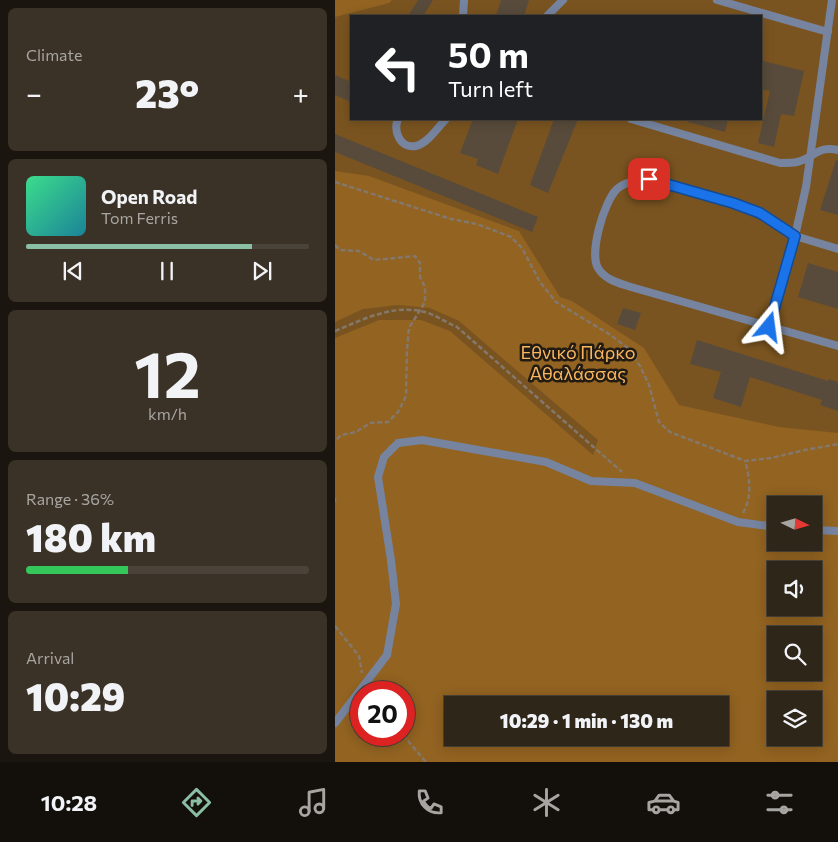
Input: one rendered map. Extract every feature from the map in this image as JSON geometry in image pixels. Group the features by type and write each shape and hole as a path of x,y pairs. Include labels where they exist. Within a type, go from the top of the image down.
{"lane":[{"path":"463,15 464,0"},
{"path":"548,15 563,0"},
{"path":"717,0 828,32"},
{"path":"769,327 795,236 811,155 832,0"},
{"path":"398,120 396,125 398,137 405,144 416,146 426,141 445,120"},
{"path":"634,120 780,163 797,162 821,149 830,148 838,150"},
{"path":"838,249 795,236 760,213 733,203 649,179 638,180 617,189 606,205 595,248 595,259 599,269 606,278 636,289 838,346"},
{"path":"368,681 387,655 396,604 391,560 377,477 384,457 398,443 422,440 546,462 591,481 635,483 738,522 767,526"},
{"path":"823,530 838,531"},
{"path":"335,723 350,704"}],"path":[{"path":"335,182 451,219 477,224 511,237 522,248 540,282 556,302 609,334 628,348 640,366 649,385 659,422 670,432 745,461 771,458 838,444"},
{"path":"335,245 340,250 359,251 374,260 415,256 420,263 419,277 425,287 425,302 409,328 406,396 398,412 388,422 370,424 356,432 341,436 335,441"},
{"path":"335,331 369,316 397,310 426,312 457,328 635,483"},
{"path":"738,522 746,508 748,491 749,477 745,461"},
{"path":"335,626 359,656 363,681"},
{"path":"412,746 426,762"}],"green space":[{"name":"Εθνικό Πάρκο Αθαλάσσας","path":"335,0 838,0 838,762 335,762"},
{"path":"335,0 392,0 389,3 335,17"},
{"path":"335,171 369,176 519,231 560,297 572,301 644,348 679,405 779,427 838,433 838,762 335,762 335,338 379,320 421,320 450,331 593,455 598,440 459,321 430,308 398,305 363,309 335,322"}],"building":[{"path":"418,0 433,0 424,15 409,15"},
{"path":"501,0 529,0 524,15 496,15"},
{"path":"763,61 804,71 794,116 781,114 774,147 758,143 770,91 762,89"},
{"path":"335,75 350,82 350,102 335,95"},
{"path":"473,120 518,120 498,174 476,165 478,159 460,153"},
{"path":"554,120 578,120 548,193 530,185"},
{"path":"689,120 728,120 725,132 688,122"},
{"path":"335,134 538,217 532,232 335,152"},
{"path":"836,160 838,161 838,215 820,210"},
{"path":"808,263 838,272 838,309 798,297"},
{"path":"623,308 641,313 635,330 617,324"},
{"path":"697,340 828,381 829,379 838,382 838,411 820,405 822,400 750,377 741,407 713,398 721,372 690,364"}],"route":[{"path":"649,179 733,203 760,213 780,224 795,236 769,327"}]}
